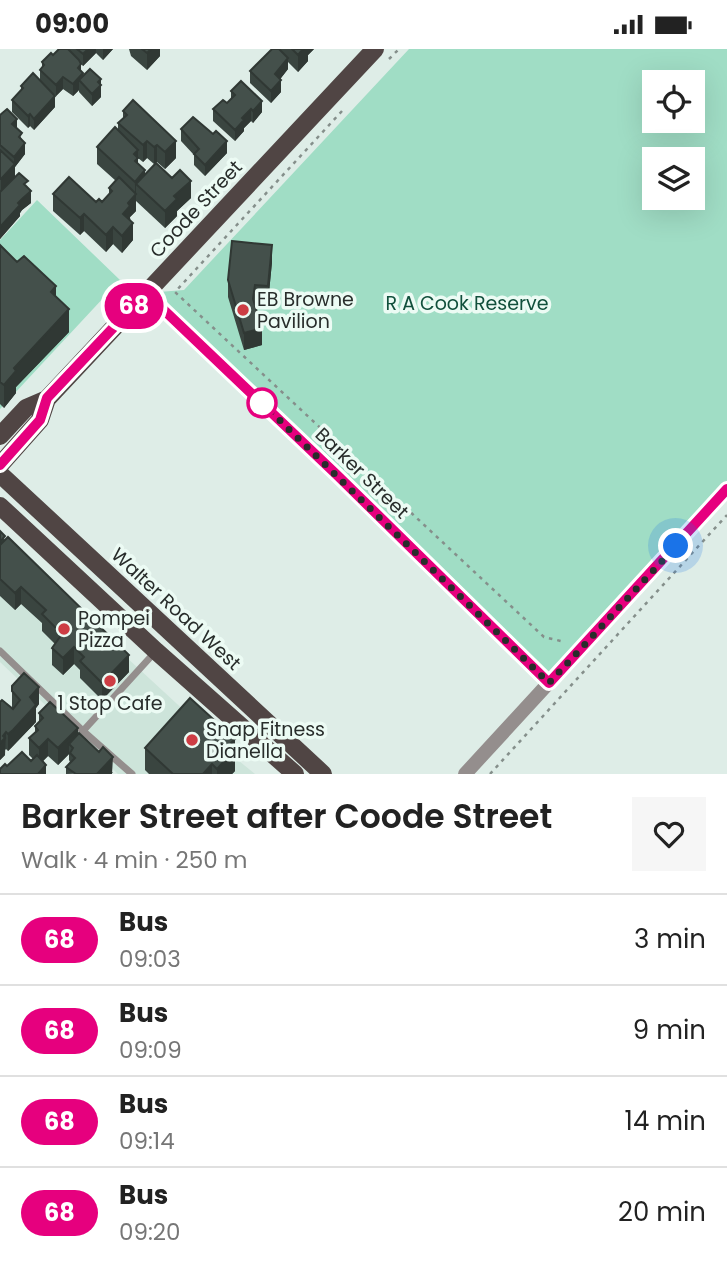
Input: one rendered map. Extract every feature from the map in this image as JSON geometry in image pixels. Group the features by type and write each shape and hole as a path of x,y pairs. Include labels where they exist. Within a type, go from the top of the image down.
{"main road":[{"name":"Coode Street","path":"0,436 8,422 26,408 47,398 146,293 382,54"},
{"name":"Coode Street","path":"0,465 40,420 47,398"},
{"name":"Walter Road West","path":"0,474 323,774"},
{"path":"0,506 295,774"}],"street":[{"name":"Barker Street","path":"146,293 549,683"},
{"path":"465,774 727,489"}],"lane":[{"path":"83,731 156,650"},
{"path":"0,651 132,774"}],"path":[{"path":"382,54 399,49"},
{"path":"346,107 175,292 544,638 566,642 590,666"},
{"path":"490,774 727,515"}],"shaded area":[{"path":"0,541 255,774 118,774 0,662"}],"green space":[{"name":"R A Cook Reserve","path":"409,49 727,49 727,489 549,683 146,293 184,290"},
{"path":"37,200 120,280 0,409 0,240"}],"building":[{"path":"59,49 68,49 81,64 78,68 83,73 73,84 63,77 56,85 40,70 44,65 42,62"},
{"path":"272,49 279,49 288,58 275,74 281,80 271,91 250,71"},
{"path":"292,49 303,49 298,55"},
{"path":"90,69 101,79 98,82 101,85 92,94 79,80"},
{"path":"33,73 55,96 34,119 12,100"},
{"path":"241,81 262,101 242,118 244,120 235,130 213,109 223,100 227,103 235,95 231,91"},
{"path":"133,100 176,141 165,152 147,141 143,145 118,123 127,115 123,111"},
{"path":"7,109 17,119 12,124 22,133 19,137 25,143 14,157 0,145 0,115"},
{"path":"193,117 213,134 216,131 227,141 205,165 194,154 199,149 181,129"},
{"path":"115,127 138,150 134,154 138,158 135,161 145,170 135,182 97,147"},
{"path":"0,150 15,164 1,179 0,179"},
{"path":"156,163 172,178 180,170 191,181 174,196 177,199 165,211 136,184"},
{"path":"19,173 28,181 24,184 31,191 0,227 0,192"},
{"path":"69,177 96,202 99,199 102,202 119,177 136,194 123,214 133,223 122,236 113,227 106,235 84,214 80,218 53,194"},
{"name":"EB Browne Pavilion","path":"232,241 272,245 268,286 255,285 253,299 262,328 244,333 228,280"},
{"path":"0,245 17,262 24,256 56,286 51,292 69,309 14,368 16,371 4,385 0,382"},
{"path":"8,537 129,655 102,683 80,661 84,657 74,647 63,658 52,648 62,634 42,614 46,610 21,587 15,593 0,579 0,545"},
{"path":"24,673 39,687 30,697 36,705 13,730 8,734 6,732 0,743 0,702 2,700 13,709 20,700 12,691 12,686"},
{"path":"190,698 235,739 230,744 235,749 217,769 212,764 203,774 173,774 145,748"},
{"path":"50,702 78,728 58,748 48,739 39,748 29,738 38,730 35,726 43,718 39,713"},
{"path":"79,733 99,752 103,747 113,757 97,774 76,774 66,767 75,758 70,753 73,748 69,744"},
{"path":"22,752 31,761 37,755 46,765 38,774 0,774 0,769 5,764 7,766"}],"bus line":[{"name":"68","path":"0,465 40,420 47,398 146,293 549,683 727,489"}],"place":[{"name":"EB Browne Pavilion","path":"243,310"},
{"name":"Pompei Pizza","path":"64,629"},
{"name":"1 Stop Cafe","path":"110,681"},
{"name":"Snap Fitness Dianella","path":"192,740"}],"route":[{"path":"262,403 549,683 676,546"}]}
